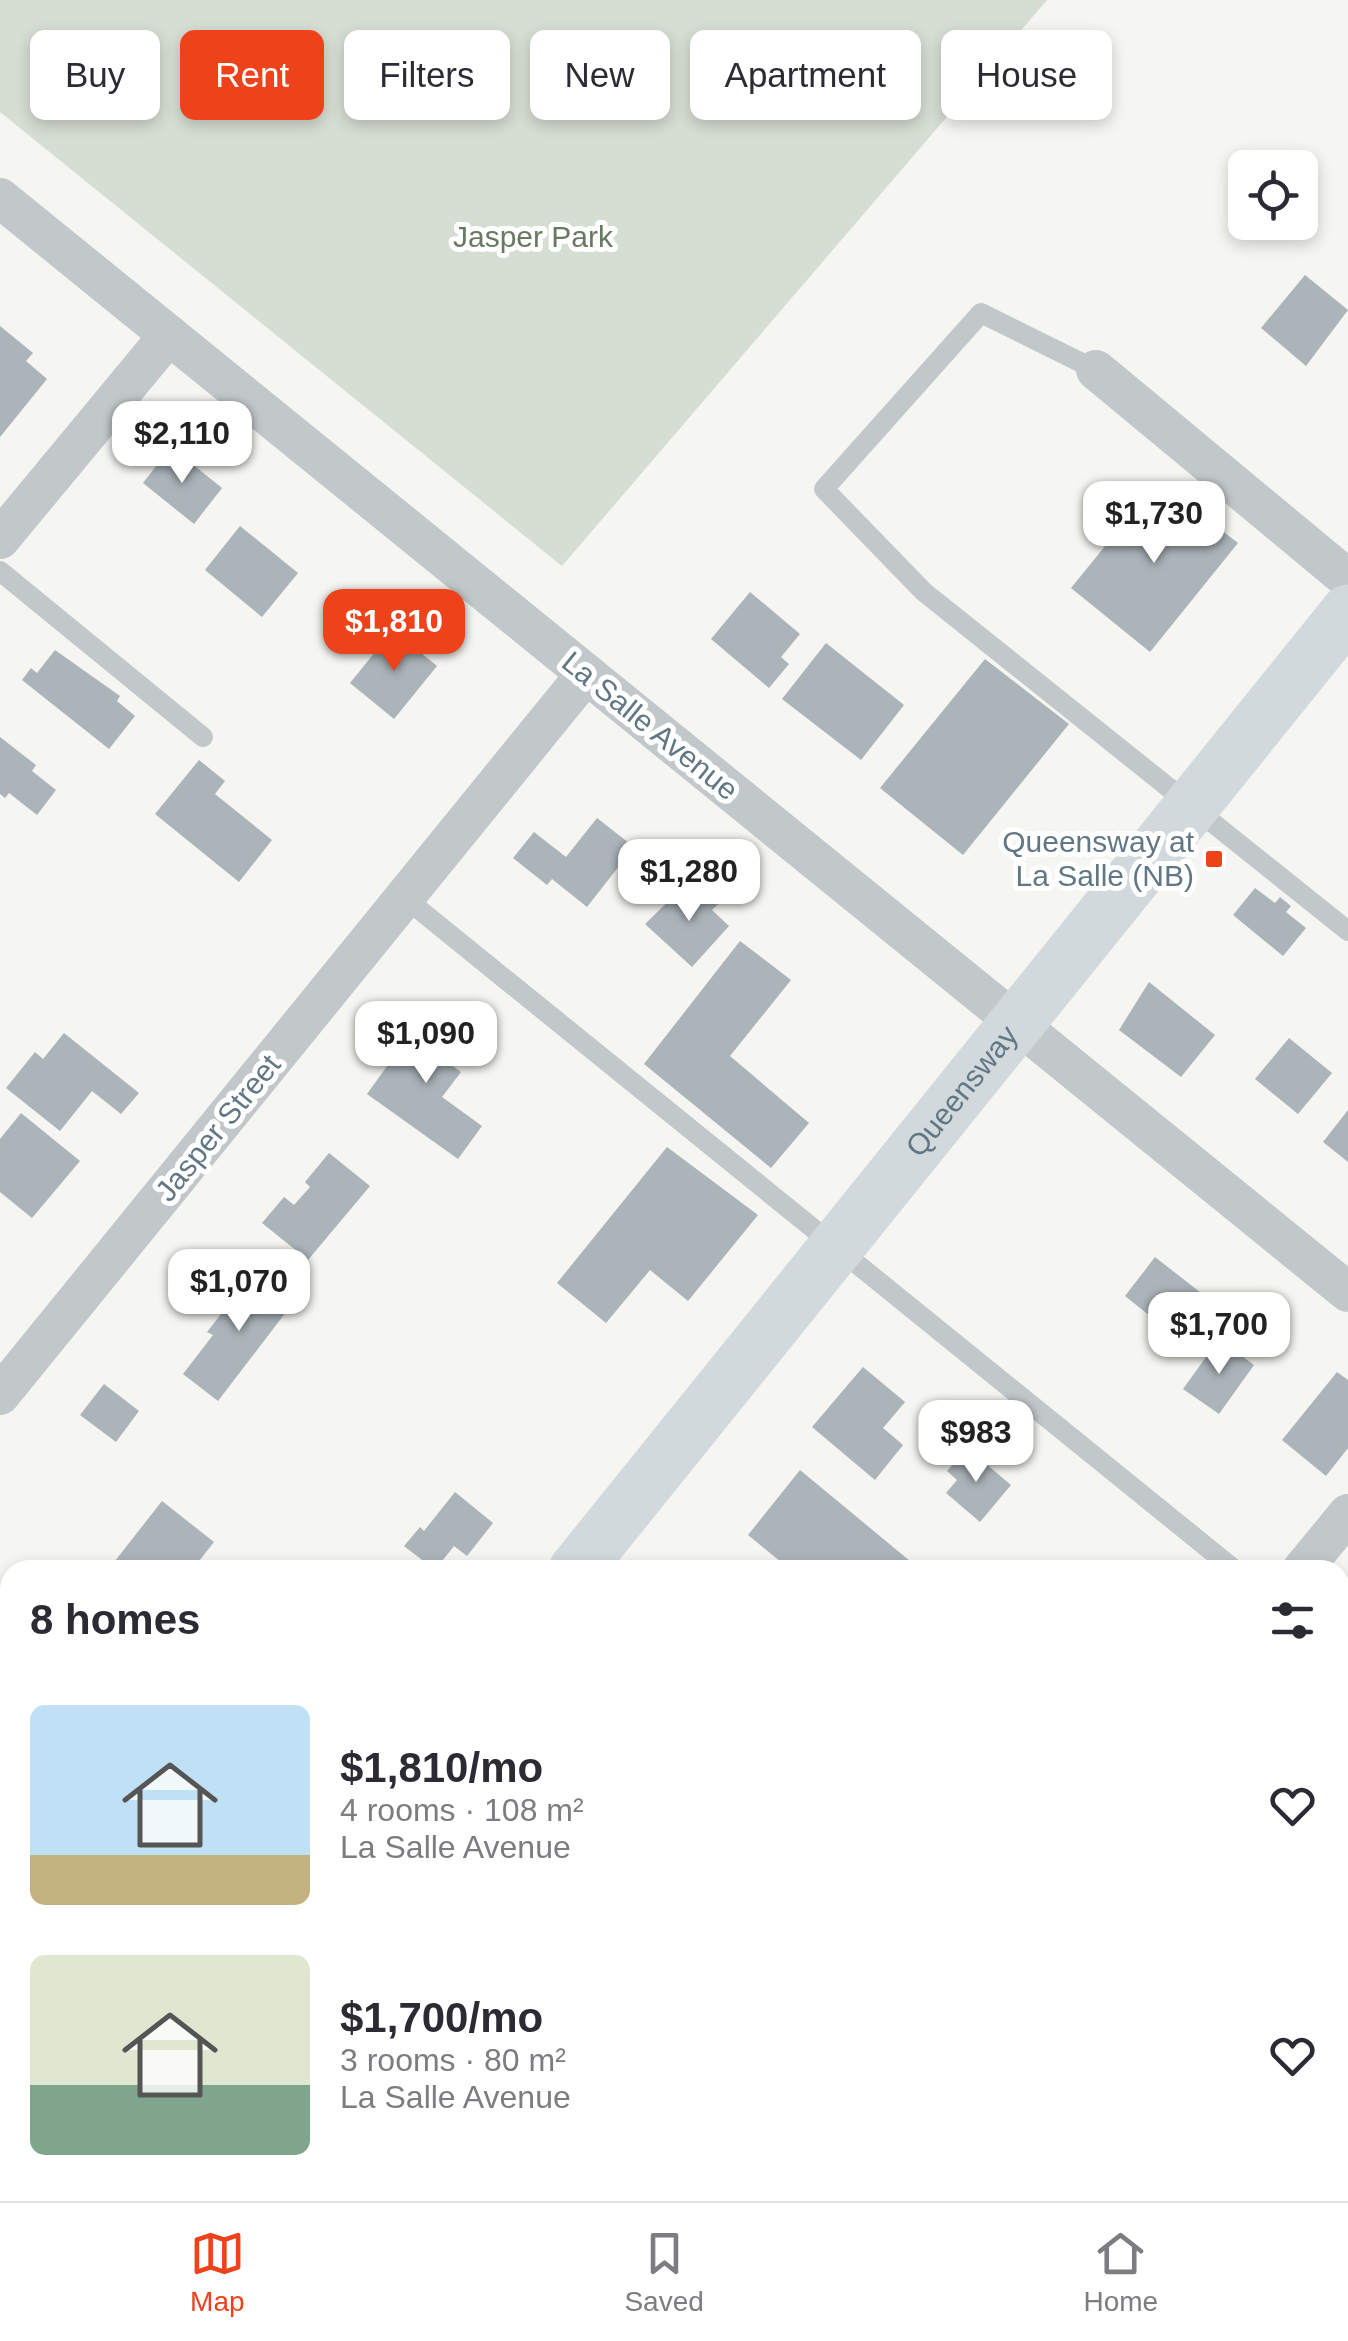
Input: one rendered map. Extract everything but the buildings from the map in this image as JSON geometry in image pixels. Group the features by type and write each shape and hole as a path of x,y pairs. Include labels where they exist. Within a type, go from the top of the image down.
{"main road":[{"name":"Queensway","path":"584,1560 1348,612"}],"street":[{"name":"La Salle Avenue","path":"0,198 1348,1292"},
{"path":"0,539 169,335"},
{"path":"1096,370 1348,578"},
{"name":"Jasper Street","path":"0,1395 586,674"},
{"path":"1310,1560 1348,1514"}],"lane":[{"path":"1096,370 981,313 824,489 924,592 1189,809 1348,932"},
{"path":"0,572 203,737"},
{"path":"405,898 1223,1560"}],"green space":[{"name":"Jasper Park","path":"0,0 1047,0 1021,30 941,30 941,120 944,120 562,566 0,112"}],"place":[{"name":"Queensway at La Salle (NB)","path":"1214,859"}]}
